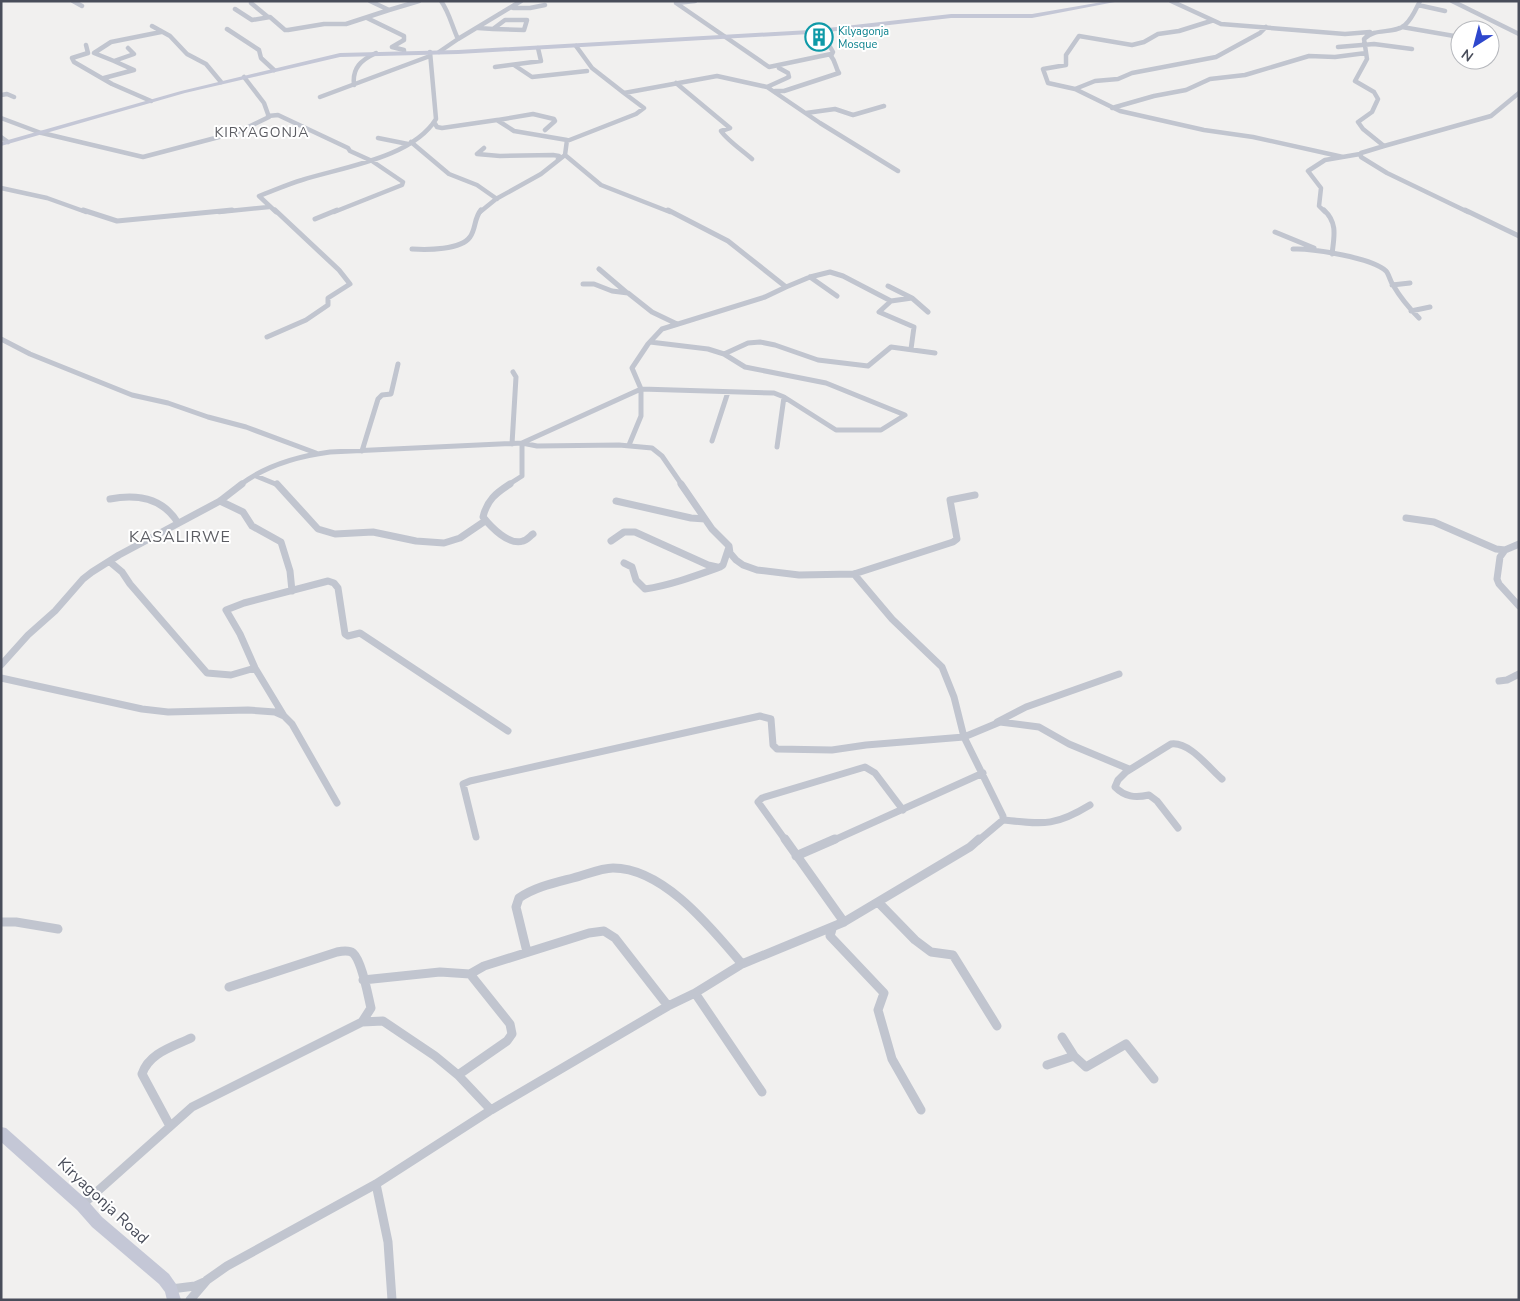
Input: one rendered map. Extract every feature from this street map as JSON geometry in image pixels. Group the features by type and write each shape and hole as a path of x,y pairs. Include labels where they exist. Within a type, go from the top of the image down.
{"street":[{"path":"73,1 82,6"},
{"path":"370,1 389,10"},
{"path":"251,3 285,30 288,30 324,24 343,25 419,1"},
{"path":"441,1 458,39"},
{"path":"439,52 513,8 521,1"},
{"path":"695,1 676,3 769,66 831,54"},
{"path":"320,97 439,52 725,38 810,32 951,16 1032,16 1118,1"},
{"path":"1171,1 1221,24 1345,34 1390,31 1402,27 1408,22 1419,3 1445,11"},
{"path":"1452,1 1519,34"},
{"path":"513,8 530,8 545,5"},
{"path":"236,9 252,20 268,17"},
{"path":"366,18 404,36 404,40 392,47 404,50 404,52"},
{"path":"478,28 493,29 524,30 528,20 505,20 493,29"},
{"path":"1211,21 1179,31 1158,34 1144,42 1132,45 1078,36 1066,55 1066,65 1042,69 1048,83 1075,89 1111,108 1204,130 1253,137 1343,158"},
{"path":"152,26 174,40 187,54 206,64 221,82"},
{"path":"1075,89 1096,81 1118,79 1132,73 1216,57 1260,33 1266,27"},
{"path":"1402,27 1450,35"},
{"path":"228,29 259,50 262,59 274,70"},
{"path":"104,78 134,70 94,53 111,42 161,32"},
{"path":"775,91 784,91 838,74 836,62 831,54 833,52 825,38 810,32"},
{"path":"1373,32 1365,37 1367,59 1355,81 1377,95 1378,101 1372,112 1358,122 1363,129 1384,146"},
{"path":"1338,47 1376,44 1412,49"},
{"path":"86,45 88,53 72,60 112,84 151,101"},
{"path":"497,120 514,131 567,140 636,114 644,108 592,68 576,46"},
{"path":"114,61 134,54 128,48"},
{"path":"496,67 542,60 538,48"},
{"path":"354,85 352,74 362,60 376,52"},
{"path":"1,144 221,82 334,56 376,52 430,54"},
{"path":"1111,108 1154,96 1186,90 1210,79 1247,74 1306,57 1336,57 1366,53"},
{"path":"267,337 278,331 308,321 328,305 328,298 350,284 339,270 259,196 306,179 372,161 422,136 434,122 437,114 430,54"},
{"path":"514,65 532,77 587,71"},
{"path":"767,87 789,77 788,74 779,68"},
{"path":"624,93 721,76 767,87 898,170"},
{"path":"244,77 264,102 268,116"},
{"path":"676,83 730,128 721,131 725,137 734,142 752,159"},
{"path":"1332,254 1335,226 1330,216 1318,206 1321,188 1308,171 1318,163 1360,154 1491,116 1519,93"},
{"path":"1,95 7,94 14,97"},
{"path":"806,113 835,109 854,115 884,106"},
{"path":"434,122 436,127 442,128 525,114 538,114 555,121 545,130"},
{"path":"1,118 41,133 143,157 238,132 268,116 278,115 372,161 402,181 403,184 315,219"},
{"path":"1,137 8,142"},
{"path":"378,138 410,143 432,158 449,174 477,185 497,199"},
{"path":"567,140 564,145 565,155 601,185 665,210 728,241 786,287"},
{"path":"484,148 477,154 500,156 553,155 559,156 558,159"},
{"path":"1360,154 1377,168 1519,236"},
{"path":"412,249 441,248 467,240 471,236 478,214 497,199 542,173 565,155"},
{"path":"1,188 47,198 105,218 118,220 270,207"},
{"path":"1275,232 1332,254 1380,265 1387,272 1392,285 1409,309 1419,318"},
{"path":"1293,249 1324,251"},
{"path":"599,269 626,290 626,292 623,292"},
{"path":"629,445 641,416 641,389 632,368 650,342 662,329 764,297 810,277 830,272 875,291 891,301"},
{"path":"810,277 837,296"},
{"path":"1392,285 1410,283"},
{"path":"583,284 594,284 612,292 623,292 639,300 652,312 676,324"},
{"path":"888,286 912,298 928,312"},
{"path":"911,349 914,327 879,312 891,301 912,298"},
{"path":"1409,309 1421,303"},
{"path":"1409,309 1430,307"},
{"path":"1,339 30,354 132,395 168,403 216,420 241,425 316,453"},
{"path":"522,443 641,389 774,394 784,397 836,430 881,430 906,415 904,412 826,383 744,367 724,354 708,349 650,342"},
{"path":"724,354 746,343 774,342 811,358 829,363 846,362 868,366 891,348 935,353"},
{"path":"362,451 378,399 382,395 391,394 398,364"},
{"path":"512,444 516,377 513,372"},
{"path":"712,441 728,392"},
{"path":"776,447 784,397"},
{"path":"522,443 522,476 502,488 488,500 482,517 489,526 516,542 523,542 533,534"},
{"path":"1,665 83,580 110,562 220,501 256,476 269,469 316,453 522,443 537,446 647,446 662,456 705,519 729,546 730,552 739,563 763,571 799,575 854,574 953,542 957,539 950,500 975,495"},
{"path":"256,476 277,484 318,529 336,534 373,532 416,541 444,543 460,538 485,521"},
{"path":"110,500 128,495 145,499 167,509 175,515 178,523"},
{"path":"220,501 243,512 252,526 280,542 290,571 292,591"},
{"path":"616,501 691,518 705,519"},
{"path":"1406,518 1434,522 1496,549 1505,550 1519,544"},
{"path":"611,541 624,532 635,532 708,565 720,567"},
{"path":"624,564 632,567 636,580 645,589 681,582 720,567 723,565 729,546"},
{"path":"1505,550 1500,557 1498,584 1519,606"},
{"path":"110,562 122,572 130,584 207,673 231,675 255,668"},
{"path":"854,574 892,618 942,667 954,697 964,737 1003,816 1002,820"},
{"path":"337,803 302,740 292,724 284,716 255,668 240,634 226,614 226,610 244,603 328,581 334,583 338,588 345,634 348,636 360,633 508,731"},
{"path":"476,837 464,784 485,775 516,771 760,716 771,719 773,745 777,749 832,750 875,744 964,737 1029,706 1096,684 1119,674"},
{"path":"1499,681 1507,680 1519,674"},
{"path":"1,678 56,688 142,710 168,712 248,710 275,712 284,716"},
{"path":"996,722 1039,727 1069,744 1129,769"},
{"path":"1178,828 1157,801 1149,795 1132,798 1124,795 1115,787 1116,782 1129,769 1136,767 1171,744 1180,744 1222,779"},
{"path":"844,922 758,802 762,798 865,767 875,772 904,810"},
{"path":"796,856 904,810 983,773"},
{"path":"173,1295 207,1280 260,1247 376,1184 491,1110 742,964 832,929 970,847 1002,820 1045,824 1070,817 1090,805"},
{"path":"528,952 515,904 519,898 542,888 621,867 631,869 654,880 689,907 742,964"},
{"path":"878,902 914,940 931,952 953,955 997,1026"},
{"path":"1,922 16,922 58,929"},
{"path":"832,929 830,936 884,993 878,1010 892,1058 921,1110"},
{"path":"363,980 380,976 440,972 470,974 484,966 589,933 604,931 611,933 668,1006"},
{"path":"229,987 343,950 354,954 371,1008 362,1022"},
{"path":"458,1075 507,1040 512,1034 510,1024 470,974"},
{"path":"695,993 762,1092"},
{"path":"82,1205 192,1107 362,1022 383,1021 435,1056 458,1075 491,1110"},
{"path":"1062,1036 1074,1056 1086,1067 1126,1044 1154,1079"},
{"path":"170,1126 142,1074 143,1069 148,1060 191,1038"},
{"path":"1047,1065 1074,1056"},
{"name":"Kiryagonja Road","path":"1,1134 82,1205 97,1222 164,1279 173,1295"},
{"path":"376,1184 384,1210 390,1253 392,1300"},
{"path":"190,1300 207,1280"}],"place":[{"name":"Kilyagonja Mosque","path":"819,37"}],"district":[{"name":"KIRYAGONJA","path":"262,132"},
{"name":"KASALIRWE","path":"180,537"}]}
